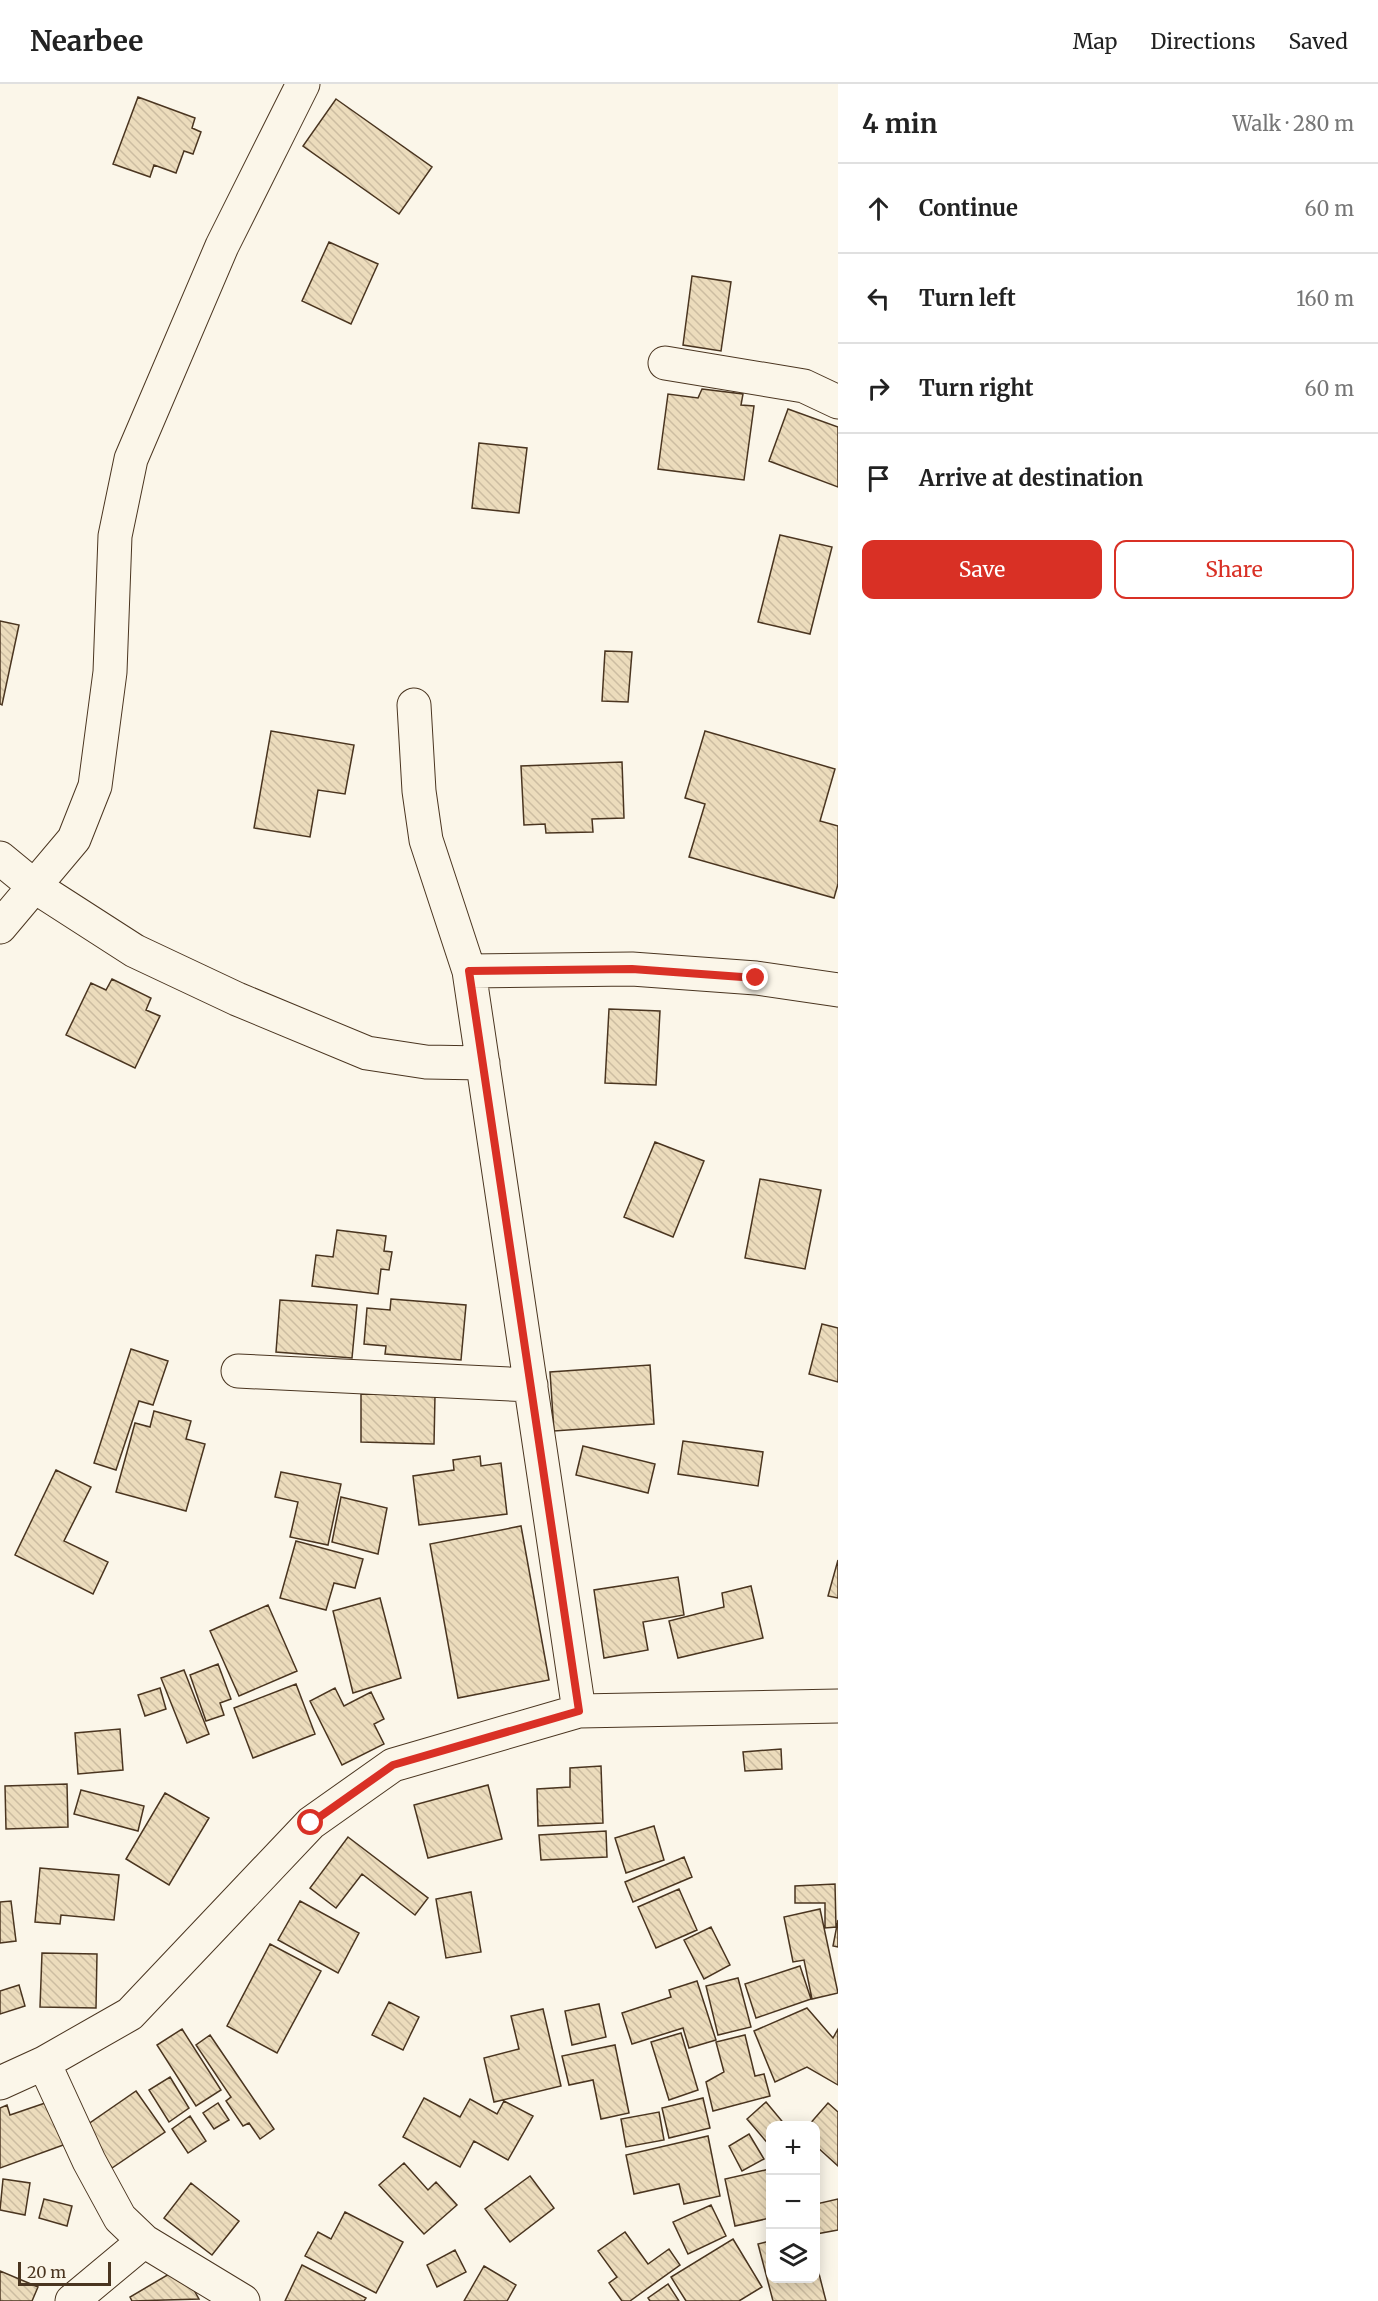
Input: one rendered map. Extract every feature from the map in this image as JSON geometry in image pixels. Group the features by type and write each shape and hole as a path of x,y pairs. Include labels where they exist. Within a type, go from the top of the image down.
{"street":[{"path":"0,927 74,839 95,786 110,672 116,536 131,459 222,246 303,84"},
{"path":"664,363 804,386 838,402"},
{"path":"414,705 419,791 426,840 469,971 579,1711"},
{"path":"0,858 34,886 135,951 237,999 367,1053 426,1062 483,1063"},
{"path":"469,971 632,969 756,978 838,990"},
{"path":"238,1371 531,1385"},
{"path":"0,2083 44,2062 130,2014 311,1823 393,1765 579,1711 838,1706"},
{"path":"44,2062 89,2161 120,2218 144,2241 243,2301"},
{"path":"72,2301 144,2241"}],"building":[{"path":"138,97 195,118 192,128 201,132 193,154 184,151 176,173 154,165 150,177 113,164"},
{"path":"336,99 432,167 399,214 303,146"},
{"path":"329,242 378,264 351,324 302,301"},
{"path":"692,276 731,282 721,351 683,345"},
{"path":"702,389 743,394 741,405 754,406 744,480 658,469 668,394 698,398"},
{"path":"788,409 838,427 838,487 769,461"},
{"path":"479,443 527,448 519,513 472,508"},
{"path":"780,535 832,547 810,634 758,622"},
{"path":"0,621 19,625 2,705 0,704"},
{"path":"605,651 632,652 628,702 602,701"},
{"path":"271,731 354,745 345,794 318,790 310,837 254,828"},
{"path":"705,731 835,769 820,821 838,826 838,884 834,898 689,857 705,804 685,798"},
{"path":"622,762 624,818 592,819 593,832 546,833 545,824 524,825 521,766"},
{"path":"112,979 151,998 146,1010 160,1016 135,1068 66,1035 91,983 106,990"},
{"path":"609,1009 660,1011 656,1085 605,1083"},
{"path":"655,1142 704,1161 673,1237 624,1217"},
{"path":"760,1179 821,1190 805,1269 745,1258"},
{"path":"337,1230 386,1236 384,1251 392,1252 389,1270 381,1269 378,1294 312,1286 316,1255 333,1257"},
{"path":"391,1299 466,1305 461,1360 385,1354 386,1346 364,1344 367,1308 390,1310"},
{"path":"280,1300 357,1305 352,1358 276,1352"},
{"path":"822,1324 838,1328 838,1382 809,1374"},
{"path":"131,1349 168,1361 153,1405 139,1401 116,1470 94,1463"},
{"path":"650,1365 654,1424 554,1431 550,1372"},
{"path":"361,1394 435,1395 434,1444 361,1442"},
{"path":"154,1411 191,1421 186,1439 205,1444 186,1511 116,1492 135,1423 150,1427"},
{"path":"683,1441 763,1452 758,1486 678,1474"},
{"path":"583,1446 655,1464 648,1493 576,1475"},
{"path":"480,1456 481,1466 501,1463 507,1514 419,1525 413,1476 454,1470 453,1460"},
{"path":"56,1470 91,1487 64,1541 108,1562 93,1594 15,1555"},
{"path":"281,1472 341,1484 328,1545 290,1537 298,1502 275,1497"},
{"path":"341,1497 387,1508 378,1554 332,1542"},
{"path":"521,1526 549,1680 458,1698 430,1544"},
{"path":"296,1541 363,1559 355,1588 334,1583 326,1610 280,1598"},
{"path":"838,1560 838,1598 828,1596"},
{"path":"678,1577 684,1615 643,1622 648,1650 604,1658 594,1590"},
{"path":"751,1586 763,1638 678,1658 669,1621 724,1607 722,1593"},
{"path":"380,1598 401,1678 353,1693 333,1611"},
{"path":"268,1605 297,1671 239,1696 210,1631"},
{"path":"218,1664 231,1699 220,1703 224,1715 206,1721 190,1675"},
{"path":"184,1670 209,1734 187,1743 161,1678"},
{"path":"296,1684 315,1734 253,1758 234,1708"},
{"path":"160,1688 166,1709 145,1716 138,1695"},
{"path":"335,1688 344,1706 371,1692 384,1719 374,1724 384,1744 342,1765 310,1701"},
{"path":"120,1729 123,1770 78,1774 75,1733"},
{"path":"781,1749 782,1769 745,1771 743,1752"},
{"path":"601,1766 603,1823 538,1826 537,1789 570,1787 570,1768"},
{"path":"67,1784 68,1827 6,1829 5,1786"},
{"path":"488,1785 502,1839 428,1858 414,1805"},
{"path":"81,1790 144,1806 138,1831 74,1814"},
{"path":"165,1793 209,1818 169,1885 126,1859"},
{"path":"654,1826 664,1860 626,1873 615,1838"},
{"path":"606,1831 607,1857 541,1860 539,1835"},
{"path":"348,1837 428,1898 415,1915 362,1874 336,1908 310,1888"},
{"path":"684,1857 692,1877 633,1902 625,1882"},
{"path":"40,1868 119,1875 114,1920 61,1915 60,1924 35,1922"},
{"path":"835,1884 836,1927 825,1928 825,1903 795,1903 795,1886"},
{"path":"679,1889 697,1930 656,1948 638,1907"},
{"path":"471,1892 481,1952 446,1958 436,1899"},
{"path":"11,1901 16,1941 0,1943 0,1902"},
{"path":"300,1901 359,1933 338,1973 278,1940"},
{"path":"820,1909 838,1993 812,1999 804,1960 793,1962 784,1917"},
{"path":"838,1920 838,1947 833,1946"},
{"path":"711,1927 730,1965 704,1979 684,1940"},
{"path":"270,1944 321,1971 277,2053 227,2026"},
{"path":"42,1953 97,1954 96,2008 40,2007"},
{"path":"800,1966 811,1999 756,2018 745,1984"},
{"path":"738,1978 751,2027 718,2035 706,1986"},
{"path":"697,1981 716,2040 689,2048 683,2028 632,2044 622,2013 671,1997 669,1990"},
{"path":"19,1985 25,2006 0,2014 0,1991"},
{"path":"389,2002 419,2017 403,2050 372,2035"},
{"path":"599,2004 606,2037 572,2045 565,2011"},
{"path":"807,2008 833,2038 838,2029 838,2085 807,2067 775,2082 754,2031"},
{"path":"543,2009 561,2086 494,2102 484,2058 519,2049 511,2016"},
{"path":"182,2029 221,2090 196,2106 157,2045"},
{"path":"681,2033 698,2090 669,2100 651,2042"},
{"path":"210,2035 274,2129 260,2139 249,2123 243,2126 226,2101 231,2097 196,2045"},
{"path":"745,2035 755,2076 764,2074 770,2096 713,2111 706,2082 724,2072 716,2042"},
{"path":"615,2045 629,2113 601,2119 593,2080 569,2085 562,2056"},
{"path":"170,2077 189,2108 169,2122 149,2090"},
{"path":"136,2091 165,2132 112,2168 84,2127"},
{"path":"424,2098 460,2117 470,2099 497,2114 504,2101 533,2116 508,2160 474,2141 460,2167 403,2137"},
{"path":"703,2098 710,2128 669,2138 662,2108"},
{"path":"51,2101 66,2144 0,2168 0,2108 7,2105 10,2115"},
{"path":"766,2102 782,2121 766,2121 766,2141 747,2119"},
{"path":"218,2103 229,2120 214,2129 203,2113"},
{"path":"828,2103 838,2112 838,2166 820,2150 820,2121 812,2121"},
{"path":"659,2112 664,2140 626,2147 621,2119"},
{"path":"190,2116 206,2141 188,2153 172,2129"},
{"path":"749,2134 764,2159 742,2171 729,2146"},
{"path":"708,2136 720,2196 684,2204 679,2184 634,2194 626,2155"},
{"path":"404,2163 428,2190 436,2182 457,2205 424,2234 379,2185"},
{"path":"766,2170 766,2219 735,2226 725,2179"},
{"path":"530,2176 554,2208 510,2242 485,2209"},
{"path":"3,2179 30,2183 25,2215 0,2210"},
{"path":"191,2183 239,2221 212,2255 164,2218"},
{"path":"44,2199 72,2206 67,2226 39,2218"},
{"path":"838,2199 838,2230 820,2233 820,2203"},
{"path":"711,2205 726,2236 688,2254 673,2222"},
{"path":"345,2212 403,2242 376,2293 305,2256 318,2232 331,2239"},
{"path":"625,2232 648,2264 669,2249 680,2265 630,2301 622,2301 609,2283 617,2277 598,2251"},
{"path":"733,2239 762,2287 739,2301 686,2301 671,2277"},
{"path":"766,2242 766,2274 758,2244"},
{"path":"455,2250 466,2272 437,2287 427,2265"},
{"path":"302,2265 366,2298 364,2301 285,2301"},
{"path":"484,2266 516,2285 507,2301 464,2301"},
{"path":"181,2267 199,2299 132,2301 130,2297"},
{"path":"0,2271 38,2287 32,2301 0,2301"},
{"path":"820,2278 826,2301 773,2301 768,2283 820,2283"},
{"path":"668,2284 679,2301 650,2301 648,2298"}],"route":[{"path":"311,1823 393,1765 579,1711 469,971 632,969 756,978"}]}
